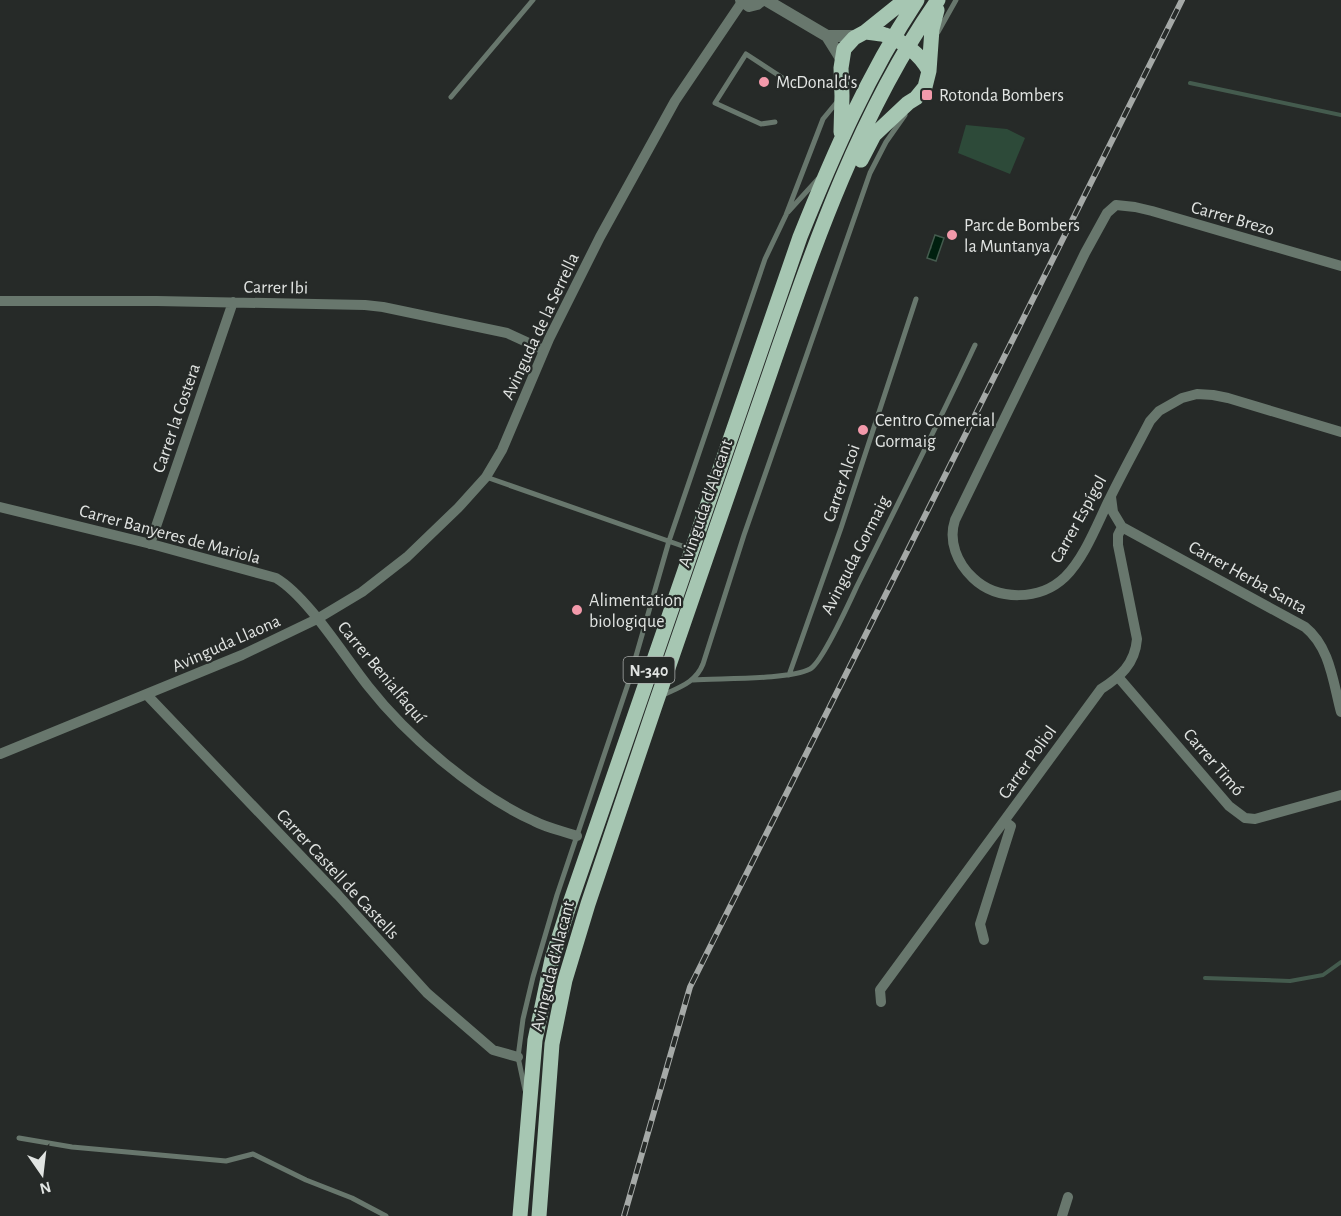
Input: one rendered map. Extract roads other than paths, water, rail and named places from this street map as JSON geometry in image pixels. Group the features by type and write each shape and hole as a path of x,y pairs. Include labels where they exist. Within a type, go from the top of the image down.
{"main road":[{"path":"841,140 841,64 844,49 905,0"},
{"name":"Avinguda d'Alacant","path":"520,1216 535,1040 552,959 796,248 827,169 863,92 917,0"},
{"path":"832,202 854,175 874,135 925,87 929,71 932,29 939,0"},
{"name":"Avinguda d'Alacant","path":"539,1216 550,1065 565,980 588,903 795,302 832,202 862,132 907,48 939,0"},
{"path":"862,34 885,34 920,57 929,71"},
{"path":"841,64 844,78 853,87 893,106 912,101"}],"street":[{"path":"741,1 753,6 764,0 827,36 862,34"},
{"name":"Avinguda de la Serrella","path":"317,619 362,592 407,557 458,508 486,477 502,450 544,350 600,237 675,101 741,1"},
{"path":"827,36 841,64"},
{"name":"Carrer Brezo","path":"1116,205 1152,211 1341,266"},
{"name":"Carrer Espígol","path":"1116,205 1107,213 1085,253 955,520 952,537 954,547 969,575 991,590 1017,595 1043,591 1058,583 1071,571 1091,536 1150,421 1159,411 1182,398 1197,394 1228,398 1341,432"},
{"name":"Carrer Ibi","path":"0,301 233,302 383,307 507,333 544,350"},
{"name":"Carrer la Costera","path":"150,544 233,302"},
{"path":"1112,495 1113,512 1122,526"},
{"name":"Carrer Banyeres de Mariola","path":"0,507 276,578 292,590 317,619"},
{"name":"Carrer Poliol","path":"881,1002 880,990 1101,689 1119,678 1137,649 1137,639 1119,551 1118,535 1122,526"},
{"name":"Carrer Herba Santa","path":"1122,526 1305,627 1313,634 1326,653 1341,712"},
{"name":"Avinguda Llaona","path":"0,754 147,695 264,645 317,619"},
{"name":"Carrer Benialfaquí","path":"317,619 370,689 403,726 433,754 508,808 536,822 577,836"},
{"name":"Carrer Timó","path":"1119,678 1229,806 1245,818 1255,819 1341,795"},
{"name":"Carrer Castell de Castells","path":"147,695 338,895 427,993 494,1050 518,1058"},
{"path":"984,940 980,924 1011,826 1004,821"},
{"path":"1062,1216 1068,1197"}],"lane":[{"path":"451,97 533,0"},
{"path":"931,44 956,0"},
{"path":"775,122 761,124 715,103 746,54 795,86"},
{"path":"529,1106 518,1058 523,1019 533,977 628,684 669,541 765,259 786,215 823,119 842,96"},
{"path":"659,696 693,680 703,664 748,525 870,173 912,101"},
{"path":"786,215 827,169"},
{"name":"Carrer Alcoi","path":"789,675 841,528 916,298"},
{"name":"Avinguda Gormaig","path":"693,680 789,675 816,665 975,345"},
{"path":"486,477 691,549"},
{"path":"20,1138 72,1147 226,1161 253,1154 352,1198 386,1216"}],"water":[{"path":"935,235 944,238 936,261 927,258"}],"waterway":[{"path":"1190,83 1341,115"},
{"path":"1205,978 1290,981 1323,975 1341,962"}],"railway":[{"path":"624,1216 690,987 1182,0"}],"place":[{"name":"McDonald's","path":"764,82"},
{"name":"Rotonda Bombers","path":"927,95"},
{"name":"Parc de Bombers la Muntanya","path":"952,235"},
{"name":"Centro Comercial Gormaig","path":"863,430"},
{"name":"Alimentation biologique","path":"577,610"}]}
